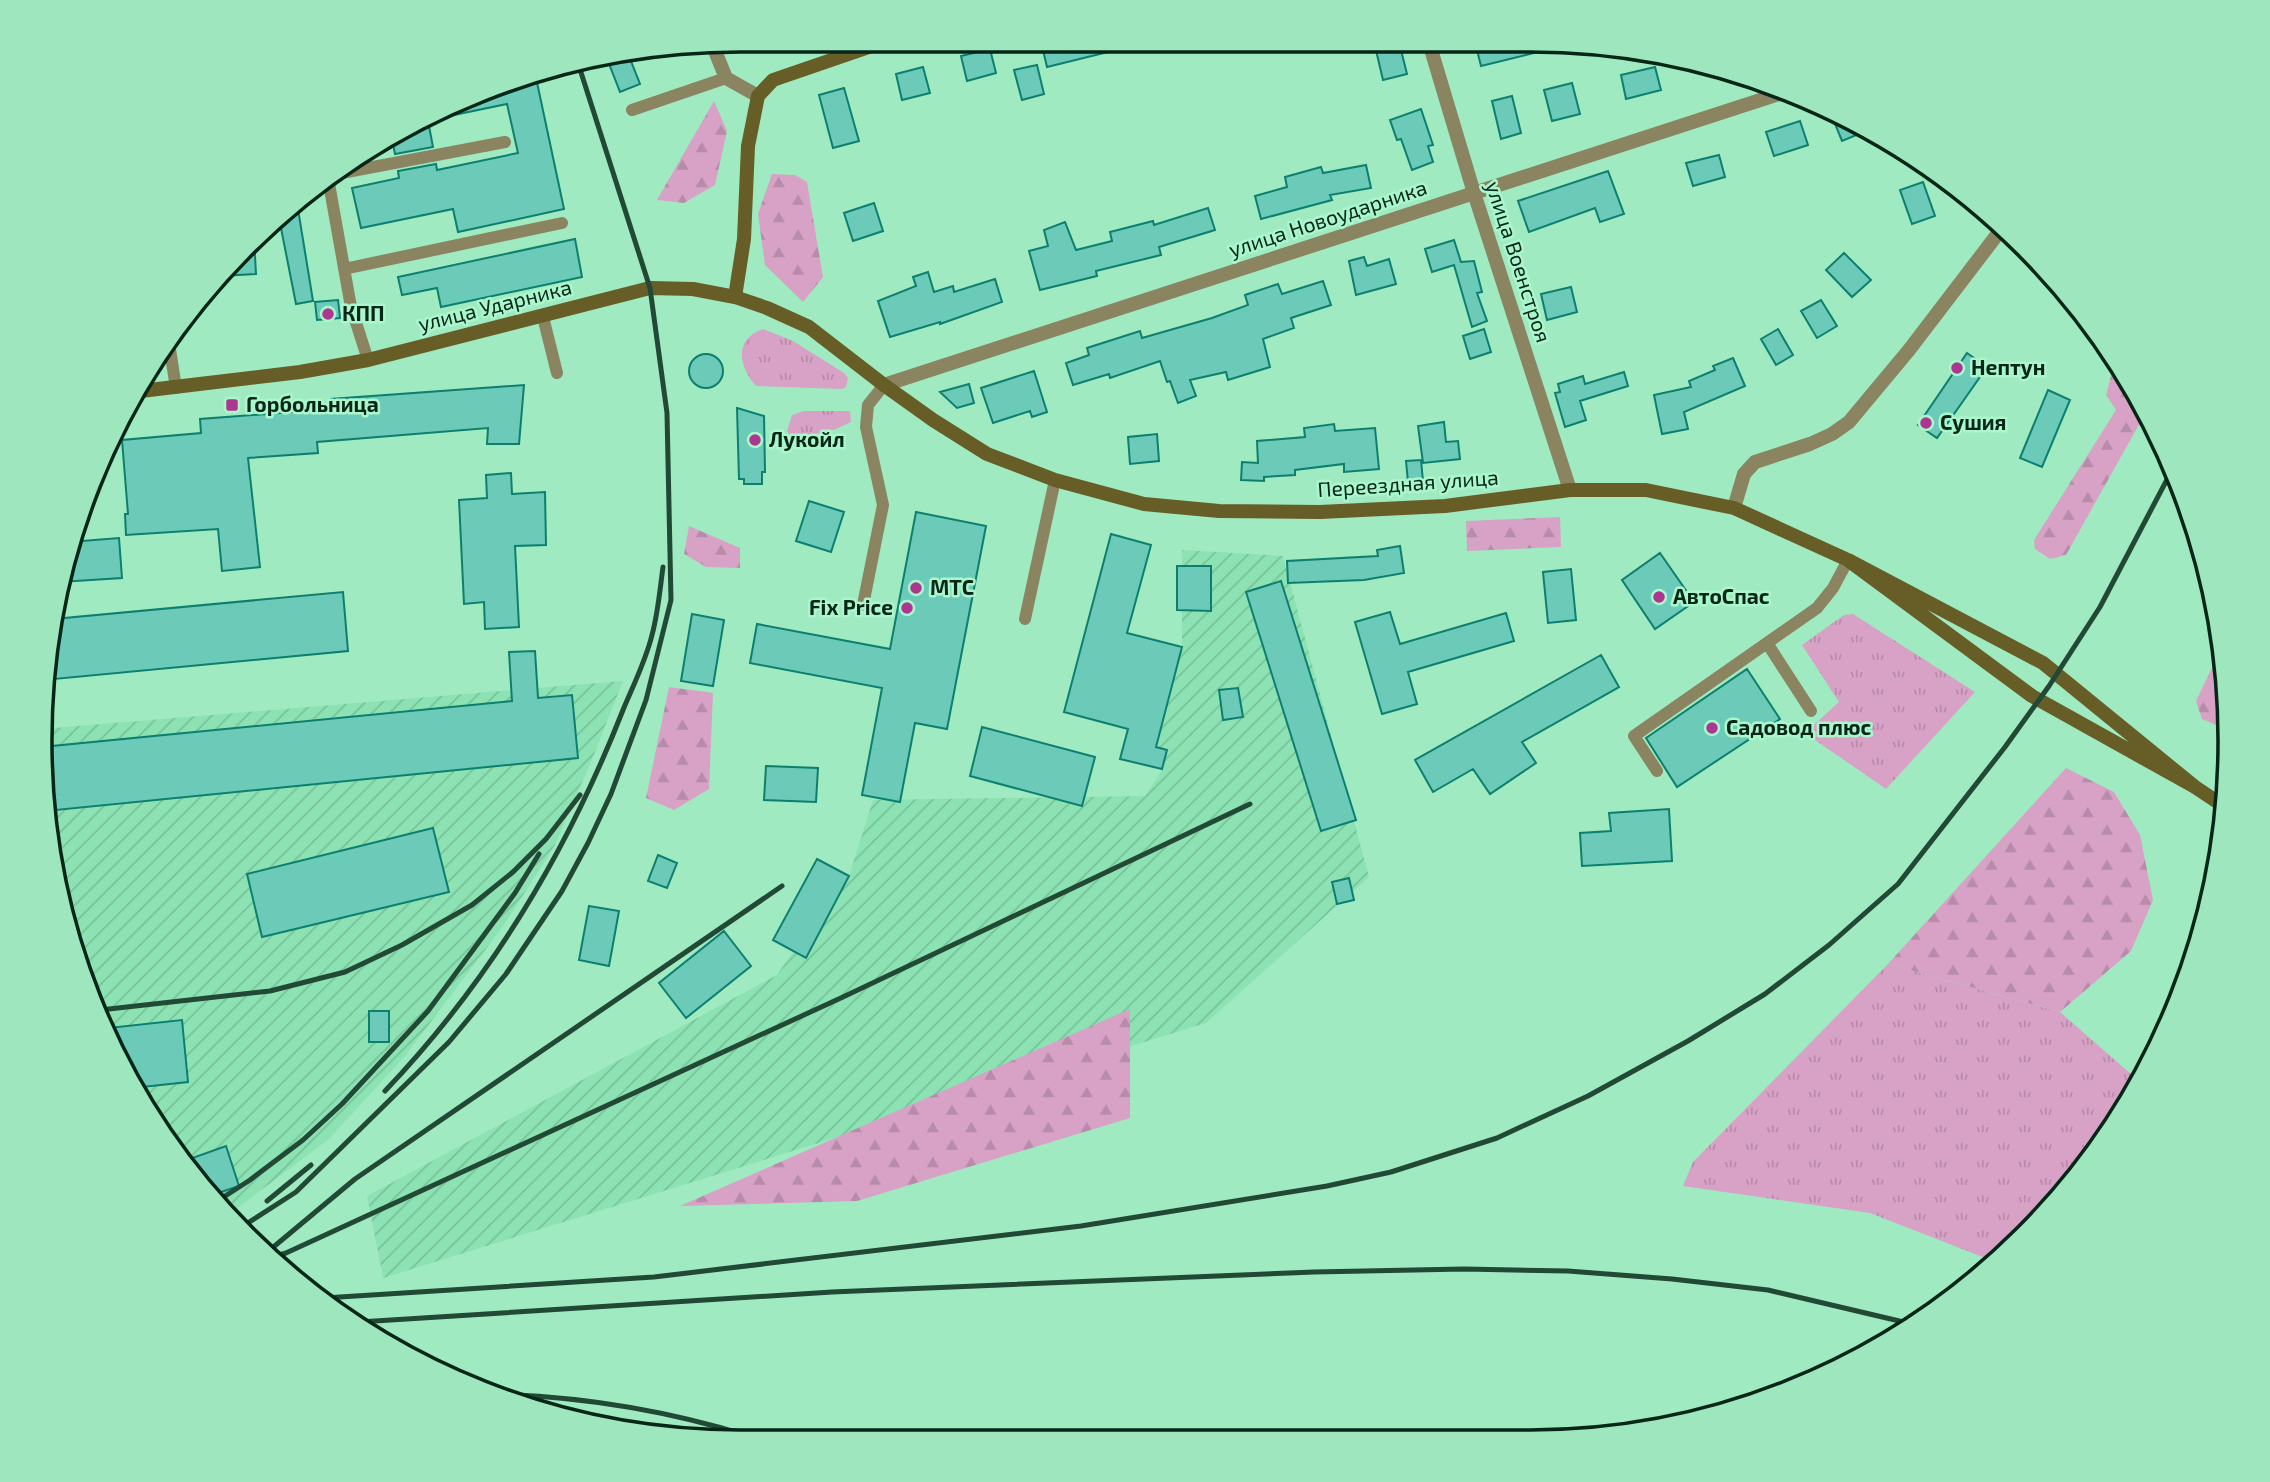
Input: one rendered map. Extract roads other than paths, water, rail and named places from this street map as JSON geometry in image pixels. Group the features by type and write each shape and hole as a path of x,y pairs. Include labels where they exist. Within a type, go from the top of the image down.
{"street":[{"path":"735,297 744,239 748,145 758,96 773,80 855,52"},
{"name":"улица Военстроя","path":"1432,52 1474,193 1570,490"},
{"path":"716,53 726,78 758,96"},
{"name":"улица Новоударника","path":"884,386 1770,97"},
{"path":"1734,508 1744,474 1755,462 1832,435 1849,422 1909,350 1996,236"},
{"name":"улица Ударника","path":"149,390 300,372 368,360 650,288 693,289 735,297"},
{"name":"Переездная улица","path":"735,297 809,327 884,386 987,454 1055,480 1144,504 1219,511 1320,512 1445,506 1570,490 1646,490 1734,508 1848,560"},
{"path":"1848,560 2043,663 2195,787"},
{"path":"1848,560 2032,696 2215,799"}],"lane":[{"path":"632,110 726,78"},
{"path":"354,172 505,142"},
{"path":"331,189 351,307 368,360"},
{"path":"344,269 562,223"},
{"path":"543,317 557,373"},
{"path":"171,355 176,388"},
{"path":"863,606 883,505 866,427 868,405 884,386"},
{"path":"1025,619 1055,480"},
{"path":"1657,771 1634,736 1817,608 1833,588 1848,560"},
{"path":"1767,643 1811,711"}],"railway":[{"path":"249,1222 296,1192 449,1042 506,974 562,891 588,843 611,794 646,700 671,600 667,413 650,288 581,72"},
{"path":"336,1297 654,1277 1081,1226 1327,1186 1391,1172 1497,1138 1588,1096 1688,1041 1765,994 1829,945 1898,884 2049,686 2100,607 2166,481"},
{"path":"385,1091 423,1049 492,959 551,863 601,762 643,663 654,627 663,567"},
{"path":"107,1009 270,991 345,972 402,945 472,905 513,872 546,839 580,795"},
{"path":"282,1254 843,997 1250,804"},
{"path":"224,1197 303,1140 342,1104 428,1011 515,893 539,854"},
{"path":"274,1247 355,1179 782,886"},
{"path":"267,1201 311,1165"},
{"path":"371,1321 832,1292 1314,1272 1464,1269 1568,1271 1768,1290 1899,1321"},
{"path":"528,1395 621,1406 725,1429"}],"place":[{"name":"КПП","path":"328,314"},
{"name":"Нептун","path":"1957,368"},
{"name":"Горбольница","path":"232,405"},
{"name":"Сушия","path":"1926,423"},
{"name":"Лукойл","path":"755,440"},
{"name":"МТС","path":"916,588"},
{"name":"АвтоСпас","path":"1659,597"},
{"name":"Fix Price","path":"907,608"},
{"name":"Садовод плюс","path":"1712,728"}]}
